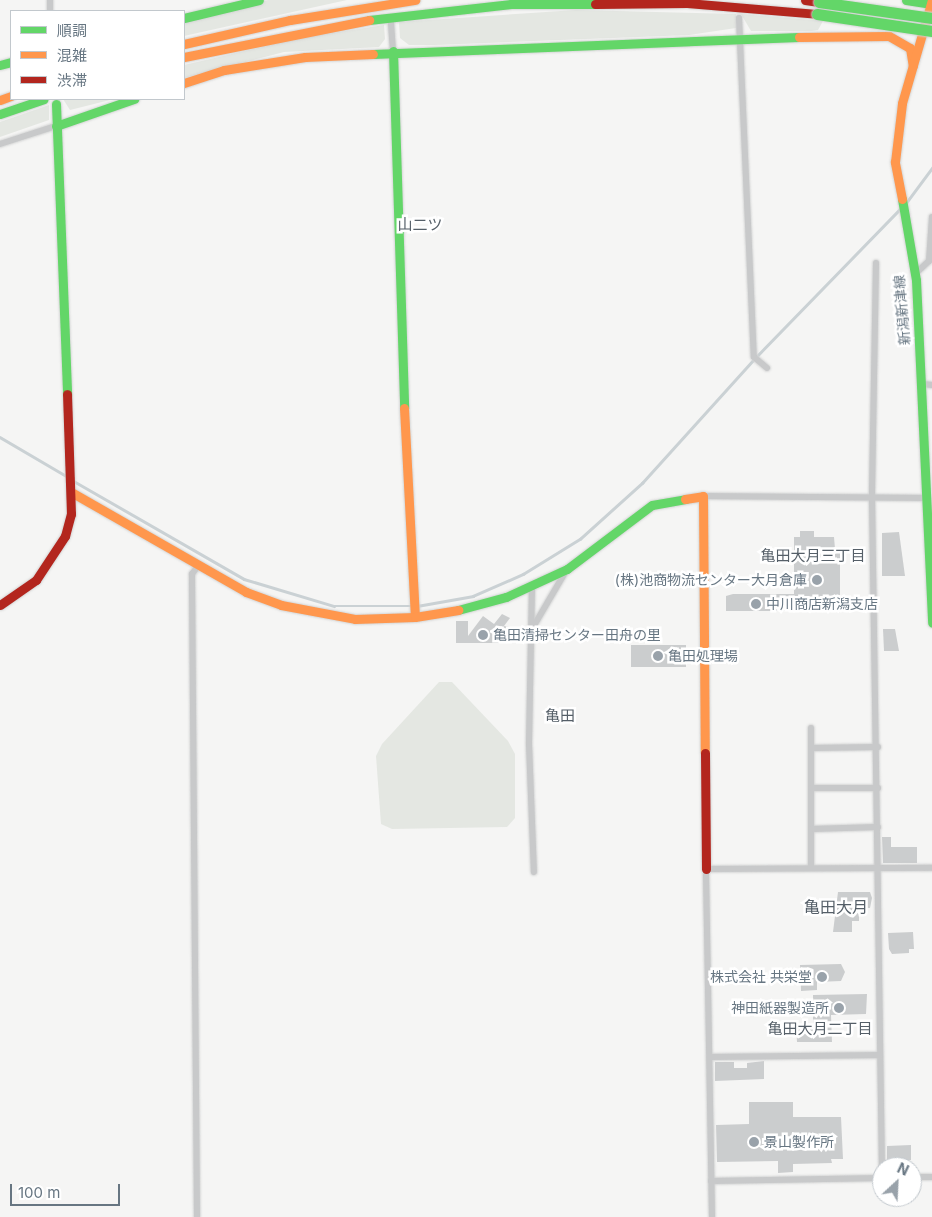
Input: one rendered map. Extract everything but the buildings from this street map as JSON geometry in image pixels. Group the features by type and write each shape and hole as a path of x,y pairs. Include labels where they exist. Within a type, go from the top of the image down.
{"main road":[{"path":"185,18 259,0"},
{"path":"185,44 290,20 415,0"},
{"path":"805,0 932,18"},
{"path":"909,0 931,3"},
{"path":"185,57 344,23 511,4 687,3 817,14 932,31"},
{"name":"新潟新津線","path":"931,3 896,134 898,197 914,274 928,385 926,498 931,557 932,623"},
{"path":"185,83 224,70 305,57 393,51 740,38 889,36 910,48 913,66"},
{"path":"393,51 400,328 415,615"},
{"path":"0,114 41,100"},
{"path":"56,126 131,100"},
{"path":"0,605 32,585 48,563 69,526 71,488 56,104"},
{"path":"71,488 198,566 246,592 281,605 355,618 415,615 480,606 532,586 567,568 652,505 703,496 706,869"}],"street":[{"path":"739,18 754,356 768,368"},
{"path":"391,23 393,51"},
{"path":"0,144 56,126"},
{"path":"914,274 929,261 932,217"},
{"path":"876,263 872,498 878,747 882,1157"},
{"path":"703,496 926,498"},
{"path":"197,1217 192,574 198,566"},
{"path":"531,630 567,568"},
{"path":"532,586 529,744 534,872"},
{"path":"811,728 812,868"},
{"path":"811,748 878,747"},
{"path":"811,788 878,788"},
{"path":"811,829 878,827"},
{"path":"712,1217 710,1181 712,1058 706,869 932,868"},
{"path":"712,1058 880,1055"},
{"path":"710,1181 872,1178"}],"shaded area":[{"path":"268,0 347,0 185,36 185,20"},
{"path":"576,10 736,14 736,28 689,35 434,45 409,45 400,38 399,22"},
{"path":"741,14 823,21 818,30 812,31 751,31"},
{"path":"384,25 385,39 379,47 284,52 185,78 185,65 307,37"},
{"path":"64,100 110,100 70,110"},
{"path":"49,105 49,120 0,137 0,122"},
{"path":"439,682 452,682 508,741 515,754 515,818 507,827 392,829 381,824 376,756 382,744"}],"waterway":[{"path":"906,203 932,168"},
{"path":"417,606 473,596 523,574 580,539 642,483 756,357 900,209"},
{"path":"0,437 68,477"},
{"path":"72,480 244,579 334,606 411,606"}],"traffic: fast":[{"path":"185,18 259,0"},
{"path":"906,0 932,4"},
{"path":"819,2 932,18"},
{"path":"369,20 511,4 595,4"},
{"path":"817,14 932,31"},
{"path":"373,54 799,37"},
{"path":"393,51 404,408"},
{"path":"0,65 10,62"},
{"path":"0,114 41,100"},
{"path":"56,126 131,100"},
{"path":"56,104 67,394"},
{"path":"902,199 916,280 932,623"},
{"path":"458,610 506,597 567,569 652,505 685,499"}],"traffic: slow":[{"path":"185,44 290,20 415,0"},
{"path":"902,199 895,162 902,103 932,0"},
{"path":"185,57 369,20"},
{"path":"799,37 889,36 910,48 913,66"},
{"path":"185,83 224,70 305,57 373,54"},
{"path":"0,100 10,96"},
{"path":"404,408 415,617"},
{"path":"71,492 246,592 281,605 355,619 415,617 458,610"},
{"path":"685,499 703,496 705,753"}],"traffic: jam":[{"path":"805,0 819,2"},
{"path":"595,4 687,3 817,14"},
{"path":"0,605 36,580 65,536 71,514 67,394"},
{"path":"705,753 706,869"}],"place":[{"name":"(株)池商物流センター大月倉庫","path":"817,580"},
{"name":"中川商店新潟支店","path":"756,604"},
{"name":"亀田清掃センター田舟の里","path":"483,635"},
{"name":"亀田処理場","path":"658,656"},
{"name":"株式会社 共栄堂","path":"822,977"},
{"name":"神田紙器製造所","path":"839,1008"},
{"name":"景山製作所","path":"754,1142"}],"district":[{"name":"山二ツ","path":"420,225"},
{"name":"亀田大月三丁目","path":"813,556"},
{"name":"亀田","path":"560,716"},
{"name":"亀田大月","path":"836,907"},
{"name":"亀田大月二丁目","path":"820,1029"}]}
